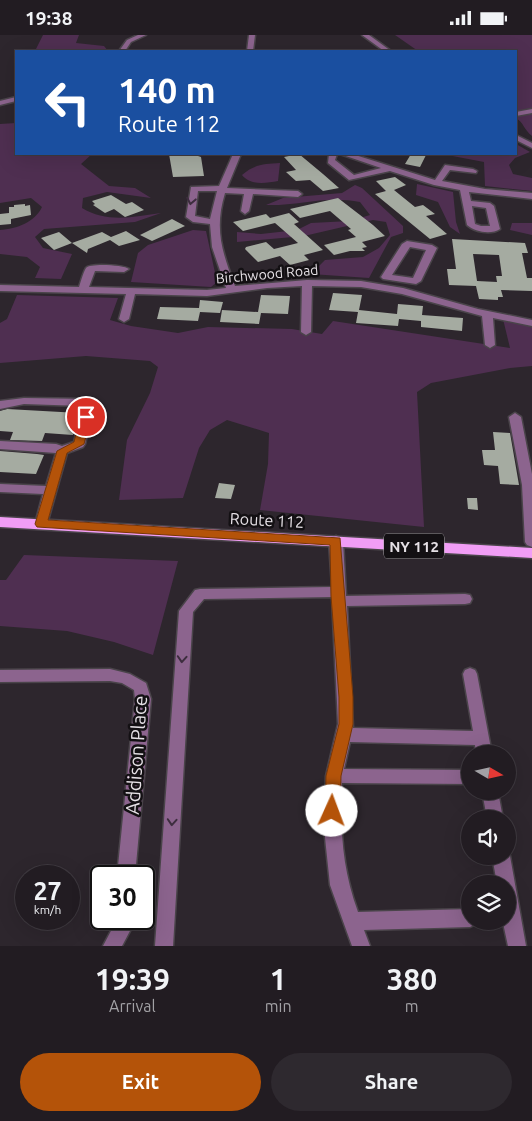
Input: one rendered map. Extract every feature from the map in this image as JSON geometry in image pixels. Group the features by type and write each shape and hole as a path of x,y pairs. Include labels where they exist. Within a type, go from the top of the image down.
{"main road":[{"name":"Route 112","path":"0,522 532,553"}],"street":[{"path":"123,50 129,41 142,35"},
{"path":"250,50 252,35"},
{"path":"365,35 387,50"},
{"path":"0,96 15,98"},
{"path":"0,103 15,98"},
{"path":"517,113 532,111"},
{"path":"517,138 532,146"},
{"path":"231,289 217,247 215,222 222,189 237,155"},
{"path":"333,155 331,161 352,178 392,168"},
{"path":"347,155 437,183 532,196"},
{"path":"437,183 448,167 473,171"},
{"path":"464,188 467,203"},
{"path":"215,222 196,220 190,217 194,189 298,194"},
{"path":"244,211 249,191"},
{"path":"378,287 407,243 432,248 416,281 386,277"},
{"path":"83,290 91,268 124,269"},
{"path":"306,332 307,283"},
{"name":"Birchwood Road","path":"0,288 208,293 231,289 307,283 361,284 532,323"},
{"path":"124,319 131,292"},
{"path":"486,314 490,345"},
{"path":"0,405 24,401 89,403 78,444 62,451 0,445"},
{"path":"516,417 528,485 532,542"},
{"path":"41,524 62,451"},
{"path":"0,488 51,490"},
{"path":"336,541 337,597 346,697 346,724 334,776 332,828 339,885 361,946"},
{"path":"164,946 186,611 200,594 465,599"},
{"path":"470,674 483,745"},
{"name":"Addison Place","path":"0,676 110,675 125,678 141,687 143,699 127,865"},
{"path":"343,735 482,738"},
{"path":"334,776 461,777"},
{"path":"352,921 461,918"},
{"path":"112,946 121,930"},
{"path":"513,930 517,946"}],"shaded area":[{"path":"43,35 79,35 76,43 104,46 107,50 84,49 36,50"},
{"path":"395,35 532,35 532,136 517,119 517,50 417,50"},
{"path":"15,123 15,155 91,155 81,164 109,186 135,188 151,198 107,192 83,198 82,208 91,213 120,218 161,213 135,222 44,229 35,237 43,248 72,254 61,279 35,278 40,267 27,257 0,254 0,230 25,224 35,217 42,207 31,198 0,203 0,124"},
{"path":"517,145 530,152 515,158 509,165 513,174 532,178 532,191 485,186 484,162 447,155 517,155"},
{"path":"280,163 278,181 254,182 242,175 255,167"},
{"path":"417,184 453,192 456,222 460,234 450,227 438,202 416,195"},
{"path":"355,185 362,188 403,226 403,233 391,237 369,278 311,274 325,260 363,257 379,248 390,235 386,222 373,220 304,236 237,242 237,232 261,234 297,230 311,223 350,221 370,215 360,202 348,200 266,205 283,198 342,193"},
{"path":"512,223 532,223 532,235 510,230"},
{"path":"193,230 206,231 217,282 211,287 131,282 138,253 148,245"},
{"path":"17,295 118,298 110,320 131,326 178,333 208,327 292,329 322,334 333,321 510,348 503,319 532,326 532,366 510,368 431,383 417,392 424,527 260,510 268,464 269,433 227,420 210,430 199,448 183,498 119,500 127,440 150,393 158,367 150,361 86,356 0,363 0,323 7,319"},
{"path":"24,555 178,561 153,655 114,642 67,631 0,626 0,580 6,580"}],"building":[{"path":"169,155 195,155 201,157 204,176 173,177"},
{"path":"300,155 339,188 323,191 310,180 296,181 286,172 296,170 284,157"},
{"path":"410,155 426,155 420,167 405,164"},
{"path":"395,177 406,185 394,190 415,207 423,205 435,214 426,216 447,234 430,239 375,194 386,191 376,181"},
{"path":"111,195 126,204 132,202 144,210 125,217 114,209 105,213 93,205 95,204 92,201"},
{"path":"338,198 385,236 362,242 367,247 362,248 365,251 350,251 334,255 324,245 356,237 348,230 351,229 330,211 300,218 290,209"},
{"path":"25,204 25,206 30,205 31,215 11,219 11,224 0,225 0,214 9,213 9,207 14,207 14,205"},
{"path":"289,213 299,222 294,224 323,250 304,255 309,260 290,265 280,256 258,262 245,249 246,247 266,242 274,249 298,243 275,223 243,231 233,222 266,214 270,218"},
{"path":"172,219 185,226 152,241 140,235"},
{"path":"126,231 140,240 119,246 110,240 88,249 87,253 72,243 102,232 111,237"},
{"path":"59,232 72,243 54,250 41,238"},
{"path":"452,239 525,243 528,253 522,253 527,278 532,278 532,291 501,290 503,297 498,297 498,300 479,299 476,286 449,285 447,269 456,269","holes":["473,254 499,255 502,276 496,276 497,282 477,281"]},
{"path":"333,293 362,295 359,310 397,314 398,304 423,306 422,315 463,318 462,331 421,327 421,321 399,319 398,326 356,323 358,312 329,310"},
{"path":"261,295 290,296 288,314 261,313 259,324 220,322 222,310 258,312"},
{"path":"200,300 223,302 220,313 200,312 198,321 157,319 160,307 199,308"},
{"path":"7,409 79,413 73,435 45,433 42,441 10,440 13,432 0,431 0,411"},
{"path":"493,432 510,433 519,485 500,484 498,466 484,465 482,450 495,450"},
{"path":"0,451 44,455 36,474 0,472"},
{"path":"219,483 235,485 231,499 215,498"},
{"path":"467,498 477,498 478,510 468,509"}],"route":[{"path":"86,417 78,444 62,451 41,524 336,541 337,596 346,697 346,724 334,776 332,811"}]}
